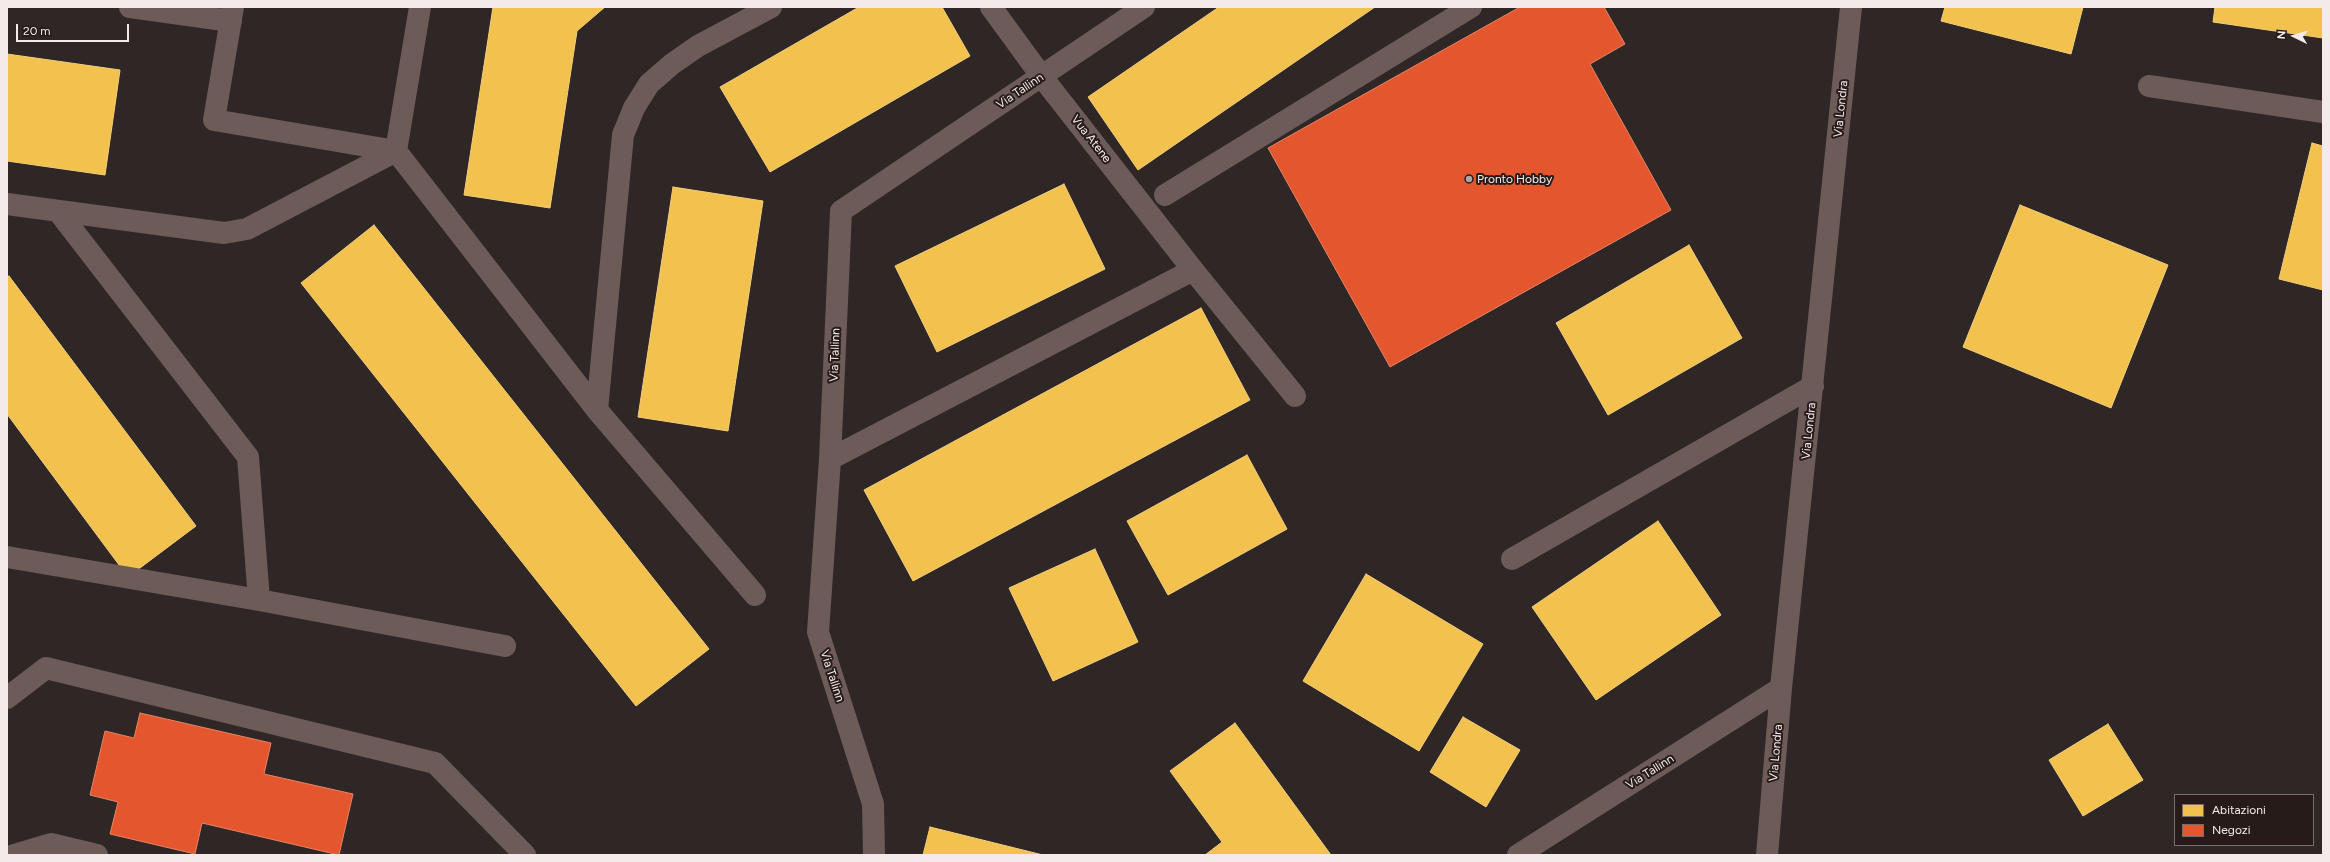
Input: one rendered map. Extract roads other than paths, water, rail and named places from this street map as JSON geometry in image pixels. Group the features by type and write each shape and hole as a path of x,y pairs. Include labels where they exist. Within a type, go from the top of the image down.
{"street":[{"path":"130,7 232,14 214,120 396,151 597,410 755,595"},
{"path":"396,151 420,7"},
{"path":"597,410 623,135 634,108 649,84 672,64 698,46 771,7"},
{"name":"Vua Atene","path":"991,7 1042,77 1193,270 1295,396"},
{"name":"Via Tallinn","path":"874,855 873,804 818,632 830,459 841,211 1144,7"},
{"path":"1165,195 1471,7"},
{"name":"Via Londra","path":"1767,855 1781,688 1851,7"},
{"path":"2149,86 2323,112"},
{"path":"7,204 224,233 247,229 396,151"},
{"path":"58,211 248,457 259,600"},
{"path":"830,459 1193,270"},
{"path":"1512,559 1813,386"},
{"path":"7,557 259,600 505,646"},
{"path":"7,698 46,668 435,763 524,855"},
{"name":"Via Tallinn","path":"1518,855 1781,688"},
{"path":"14,855 51,844 98,855"}],"place":[{"name":"Pronto Hobby","path":"1469,179"}]}
